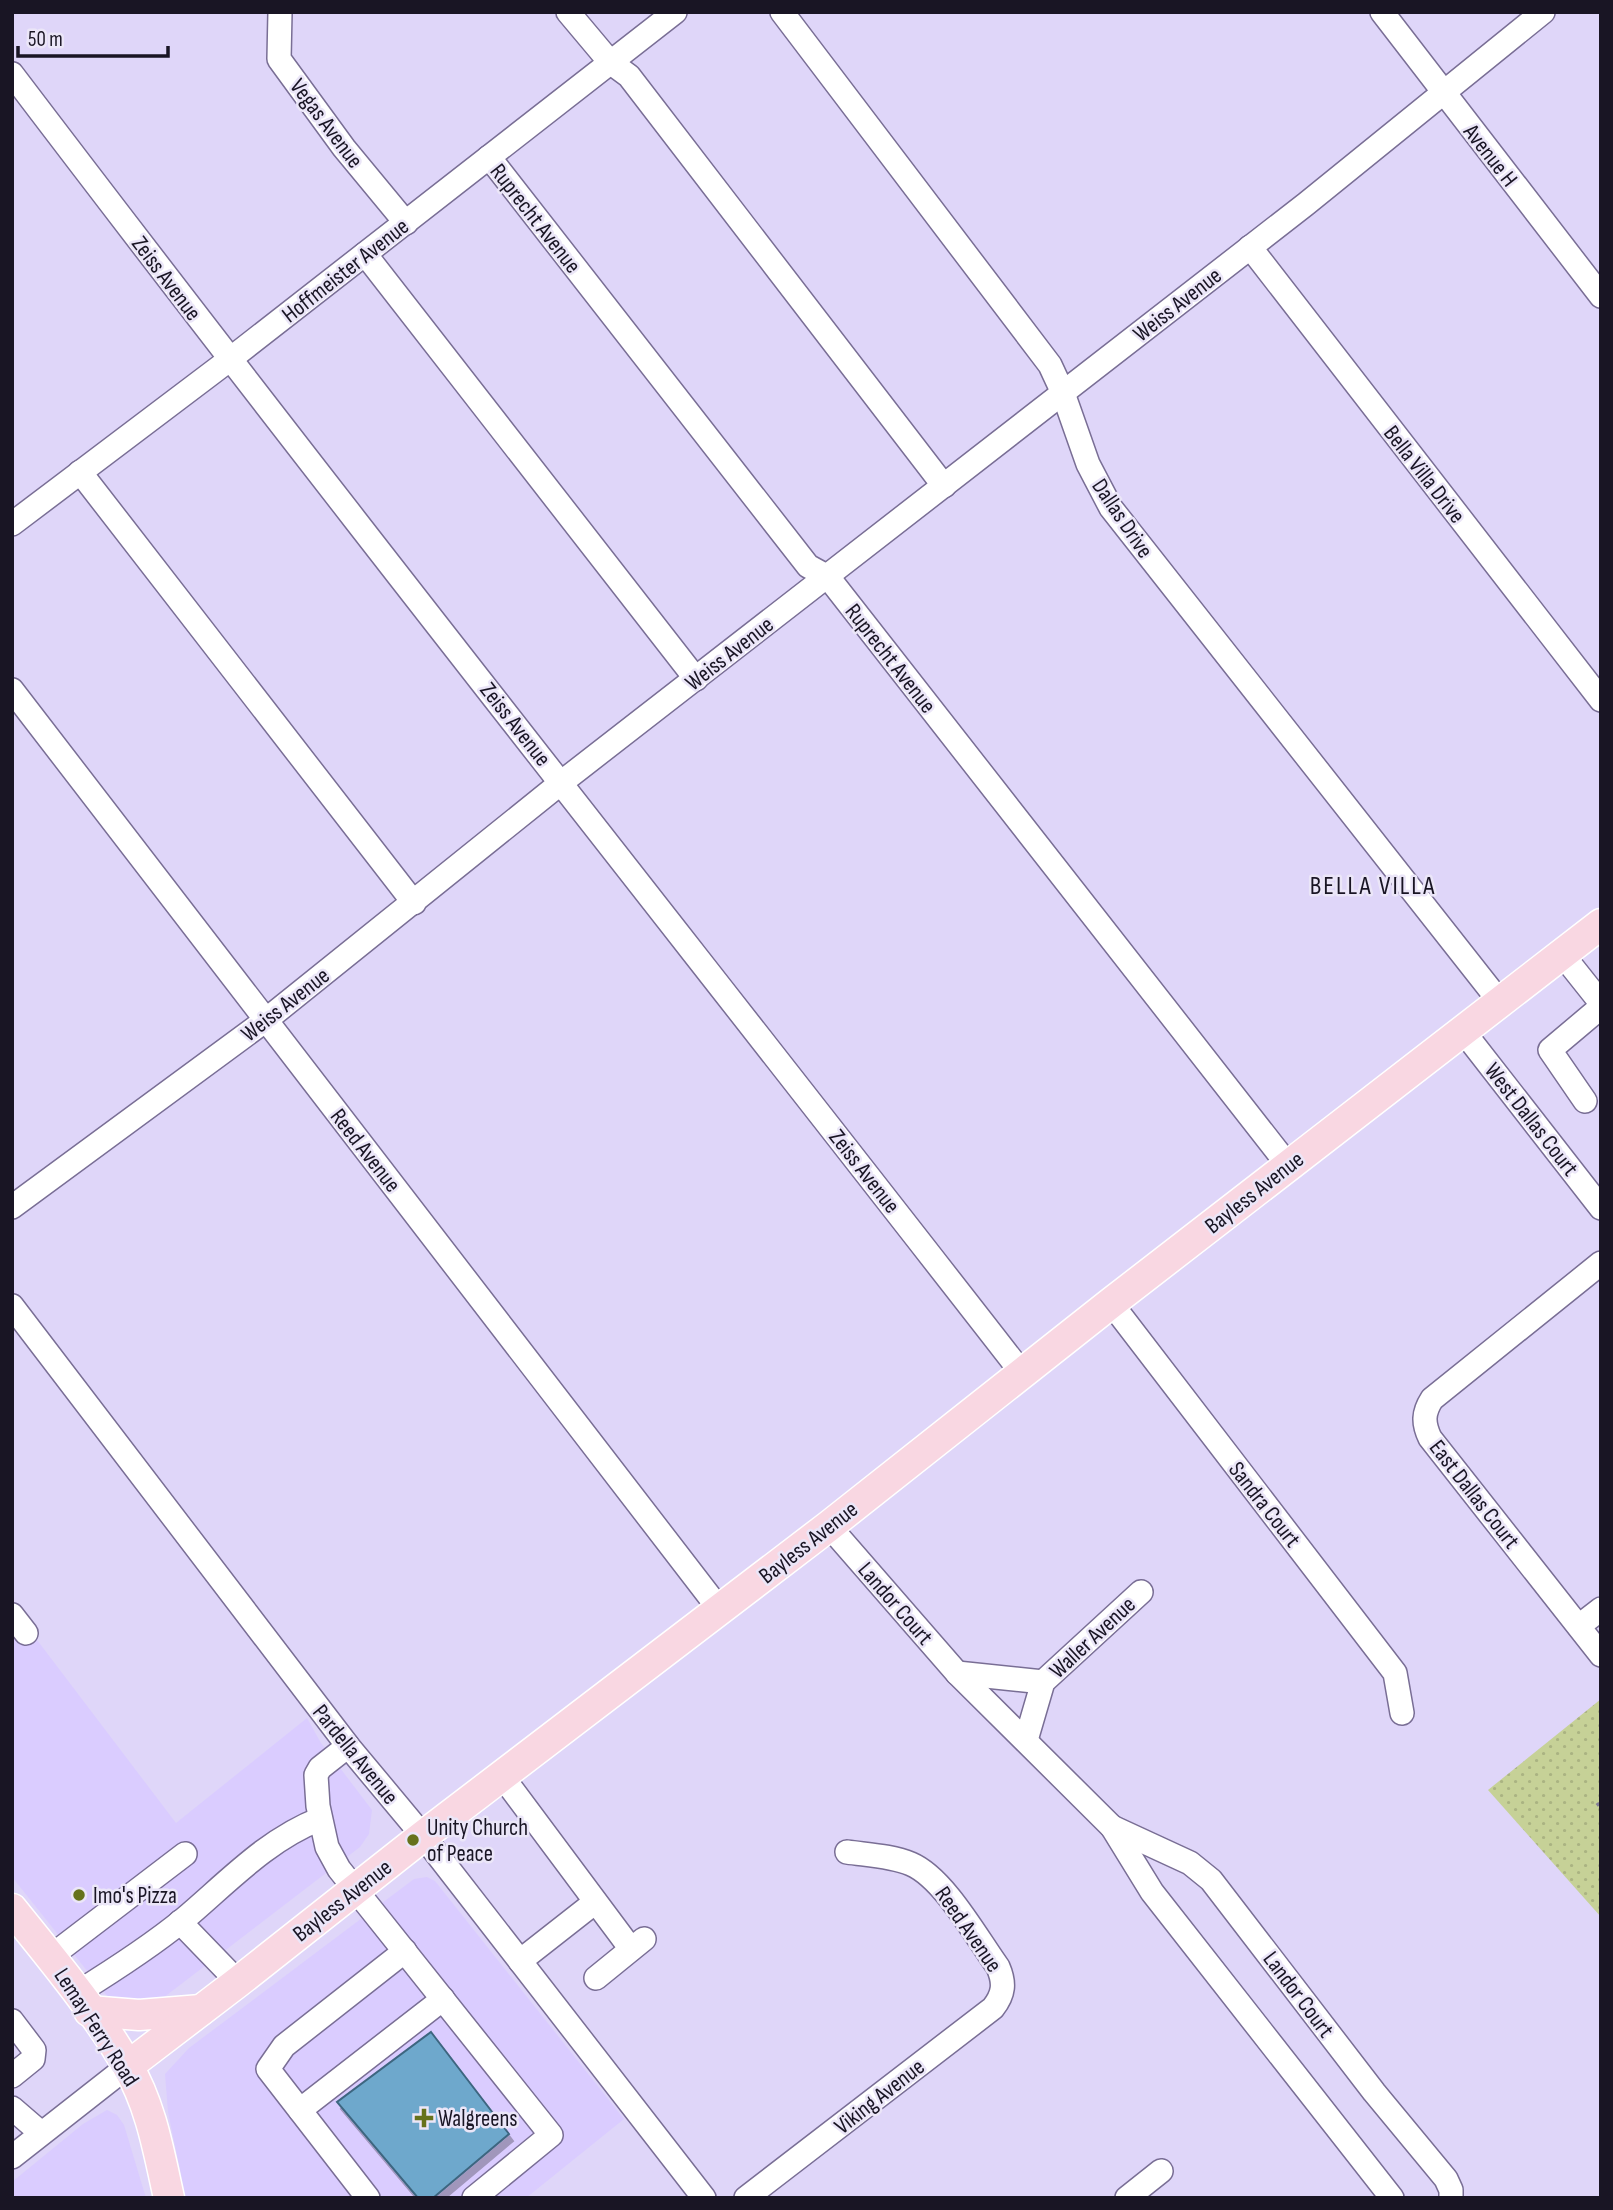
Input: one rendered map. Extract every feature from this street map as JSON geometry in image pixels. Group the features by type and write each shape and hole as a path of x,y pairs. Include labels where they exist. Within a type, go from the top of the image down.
{"main road":[{"name":"Bayless Avenue","path":"128,2066 423,1836 720,1610 1288,1165 1601,924"},
{"name":"Lemay Ferry Road","path":"12,1909 128,2066 146,2105 169,2198"},
{"path":"83,2002 139,2015 201,2010"}],"street":[{"name":"Vegas Avenue","path":"280,12 279,59 344,148 406,223"},
{"path":"568,12 610,62 629,76 944,486"},
{"name":"Hoffmeister Avenue","path":"12,524 229,360 675,12"},
{"name":"Dallas Drive","path":"782,12 1050,365 1063,393 1088,464 1111,509 1500,1002"},
{"name":"Avenue H","path":"1382,12 1601,296"},
{"name":"Weiss Avenue","path":"12,1207 266,1020 562,782 1250,247 1543,12"},
{"name":"Zeiss Avenue","path":"12,74 229,360 1022,1373"},
{"name":"Ruprecht Avenue","path":"489,157 808,566 828,577 1288,1165"},
{"name":"Bella Villa Drive","path":"1250,247 1601,700"},
{"path":"365,254 695,679"},
{"path":"80,472 414,903"},
{"name":"Reed Avenue","path":"12,690 720,1610"},
{"path":"1562,954 1598,1014 1550,1050 1585,1101"},
{"name":"West Dallas Court","path":"1463,1031 1601,1208"},
{"name":"East Dallas Court","path":"1601,1263 1432,1399 1426,1408 1424,1420 1430,1438 1601,1655"},
{"name":"Sandra Court","path":"1111,1303 1395,1673 1402,1713"},
{"name":"Pardella Avenue","path":"12,1306 348,1746 423,1836 704,2198"},
{"name":"Landor Court","path":"828,1526 988,1706 1026,1740 1112,1827 1152,1892 1392,2198"},
{"name":"Waller Avenue","path":"1026,1740 1043,1682 1141,1592"},
{"path":"1579,1626 1601,1609"},
{"name":"Waller Avenue","path":"957,1673 1043,1682"},
{"path":"348,1746 316,1775 320,1819 327,1847 356,1890 551,2135 474,2198"},
{"path":"502,1776 594,1903 637,1944 596,1978"},
{"path":"83,2002 269,1846 301,1826 320,1819"},
{"name":"Landor Court","path":"1112,1827 1189,1863 1212,1880 1374,2092 1446,2179 1451,2198"},
{"name":"Reed Avenue","path":"847,1852 912,1864 936,1881 998,1967 1003,1977 1003,1988"},
{"path":"50,1957 185,1854"},
{"path":"520,1961 594,1903"},
{"path":"180,1922 239,1982"},
{"path":"368,2198 268,2069 284,2046 405,1951"},
{"name":"Viking Avenue","path":"746,2198 993,2008 1003,1988"},
{"path":"300,2110 443,1999"},
{"path":"12,2076 33,2059 34,2050 13,2022"},
{"name":"Bayless Avenue","path":"12,2157 128,2066"},
{"path":"12,2108 41,2133"},
{"path":"1127,2198 1161,2171"}],"path":[{"path":"1597,1804 1601,1808"}],"shaded area":[{"path":"12,1607 176,1823 307,1718 321,1743 372,1810 369,1834 360,1847 163,1998 147,2007 120,2006 108,1997 12,1877"},
{"path":"427,1877 435,1881 624,2119 526,2198 186,2198 168,2112 165,2074 189,2048 414,1879"},
{"path":"107,2110 117,2115 124,2125 146,2198 12,2198 12,2182 83,2124"}],"green space":[{"path":"1601,1699 1601,1917 1488,1790"}],"building":[{"name":"Walgreens","path":"431,2032 509,2134 433,2198 418,2198 337,2102"}],"place":[{"name":"Unity Church of Peace","path":"413,1840"},
{"name":"Imo's Pizza","path":"79,1895"},
{"name":"Walgreens","path":"424,2118"}],"district":[{"name":"BELLA VILLA","path":"1373,885"}]}
